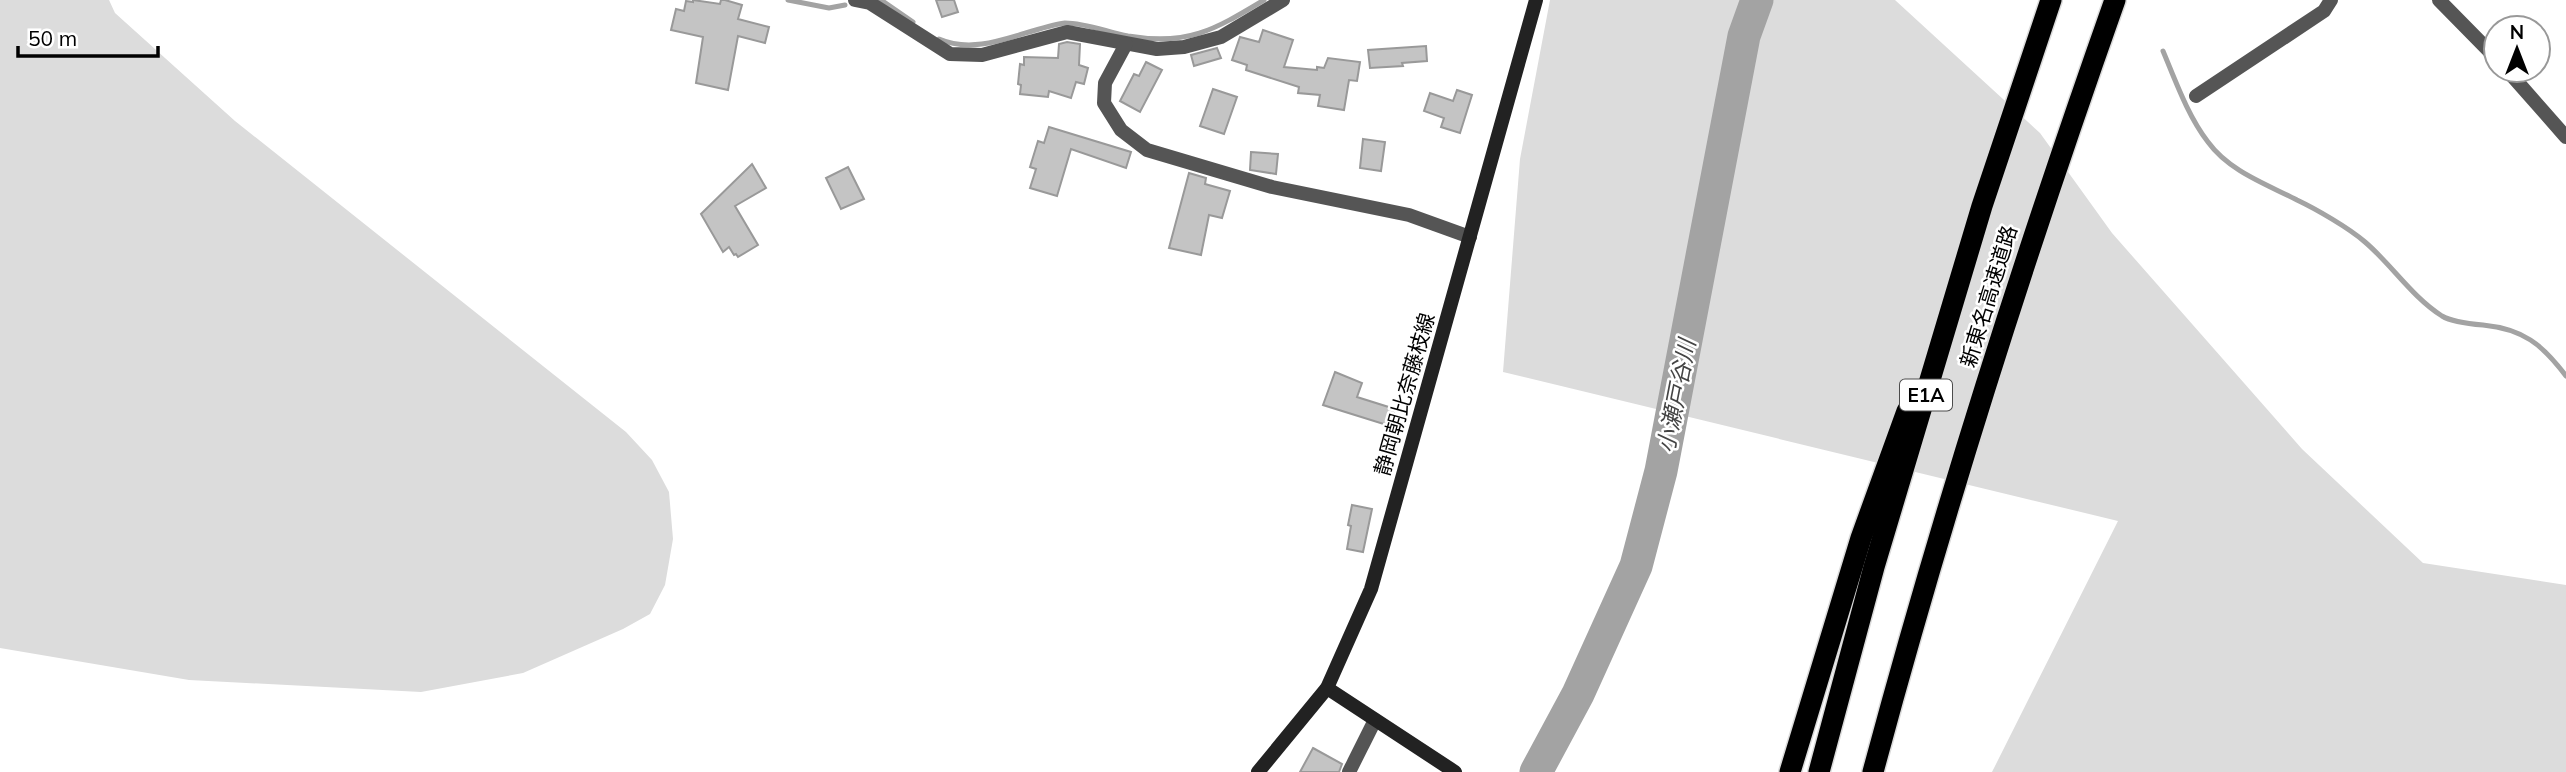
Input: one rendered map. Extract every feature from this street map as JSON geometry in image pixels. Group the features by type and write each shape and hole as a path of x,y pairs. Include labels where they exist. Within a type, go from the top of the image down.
{"highway":[{"name":"新東名高速道路","path":"1819,772 1874,567 1982,206 2051,0"},
{"name":"新東名高速道路","path":"1873,772 1921,596 2033,235 2115,0"},
{"path":"1790,772 1861,538 1982,206"}],"main road":[{"name":"静岡朝比奈藤枝線","path":"1258,772 1327,688 1371,589 1536,0"},
{"path":"1327,688 1455,772"}],"street":[{"path":"855,0 870,3 950,54 982,55 1067,32 1157,49 1184,47 1221,37 1283,0"},
{"path":"2196,96 2324,10 2331,0"},
{"path":"2439,0 2482,44"},
{"path":"1126,44 1105,83 1104,103 1121,130 1147,150 1272,187 1409,215 1470,237"},
{"path":"2519,84 2566,137"},
{"path":"1349,772 1375,720"}],"shaded area":[{"path":"0,0 109,0 115,13 235,121 626,432 652,460 669,492 673,539 665,585 650,614 623,629 523,673 421,692 189,680 0,648"},
{"path":"1550,0 1895,0 2040,133 2112,233 2302,449 2423,563 2566,585 2566,772 1992,772 2118,521 1503,372 1520,159"}],"building":[{"path":"721,0 725,0 742,5 738,19 769,27 765,43 738,36 728,90 696,83 703,37 671,30 676,9 684,11 686,1 720,4"},
{"path":"936,0 954,0 958,12 942,17"},
{"path":"1263,30 1293,40 1284,67 1317,70 1317,67 1324,68 1328,58 1360,62 1357,81 1349,80 1344,110 1318,106 1320,95 1298,93 1299,87 1246,70 1247,65 1232,60 1240,37 1259,42"},
{"path":"1059,44 1080,44 1079,65 1088,68 1084,84 1076,82 1071,98 1049,91 1048,97 1020,94 1020,64 1024,65 1024,57 1058,58"},
{"path":"1426,46 1427,61 1370,68 1368,50"},
{"path":"1217,48 1221,58 1194,66 1191,55"},
{"path":"1146,62 1162,70 1140,112 1120,101 1134,74 1139,76"},
{"path":"1213,89 1237,97 1224,134 1200,126"},
{"path":"1457,90 1472,95 1460,133 1441,127 1444,118 1424,111 1430,93 1453,101"},
{"path":"1049,127 1131,152 1126,168 1071,149 1057,196 1030,188 1036,169 1030,167 1038,141 1044,143"},
{"path":"1363,139 1385,142 1381,171 1360,168"},
{"path":"1251,152 1278,154 1276,174 1250,170"},
{"path":"752,164 766,188 735,206 758,245 738,257 729,247 723,252 701,214"},
{"path":"848,167 864,199 841,209 826,178"},
{"path":"1189,173 1206,178 1205,184 1230,191 1222,218 1209,215 1201,255 1169,248"},
{"path":"1335,372 1362,383 1357,397 1395,409 1390,426 1323,405"},
{"path":"1352,505 1372,509 1363,552 1347,549"},
{"path":"1313,748 1342,764 1339,772 1300,772"}],"waterway":[{"path":"788,0 829,8 845,5"},
{"path":"881,0 913,22"},
{"path":"939,39 955,44 986,43 1065,23 1081,24 1128,36 1168,39 1200,33 1215,27 1264,0"},
{"name":"小瀬戸谷川","path":"1536,772 1578,694 1636,566 1661,471 1744,36 1757,0"},
{"path":"2163,51 2194,121 2208,142 2226,161 2350,231 2375,251 2421,300 2442,316 2521,334 2549,355 2566,376"}]}
